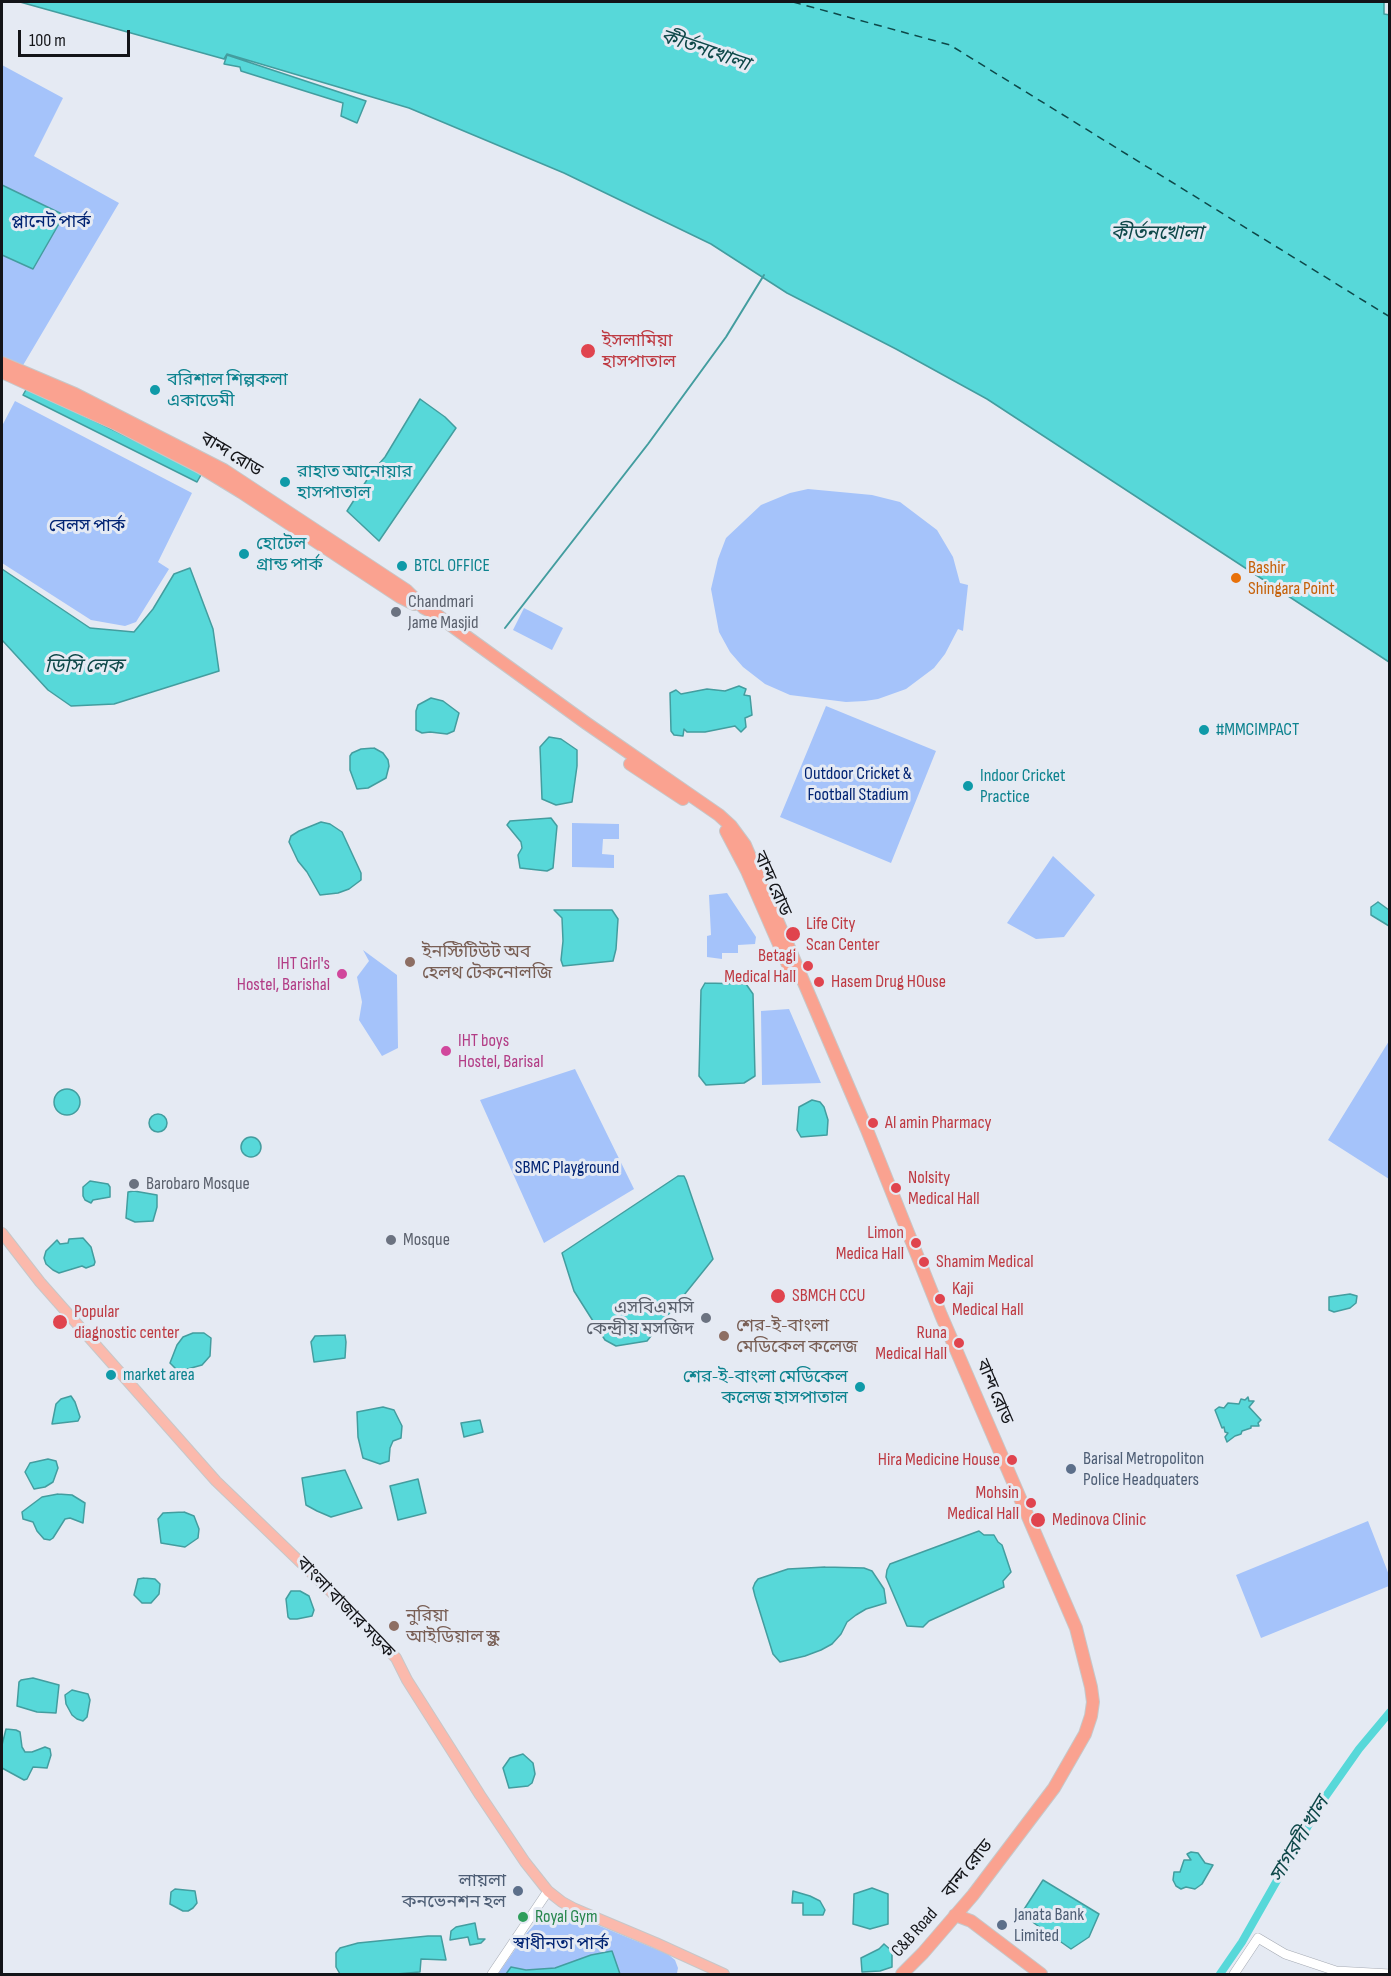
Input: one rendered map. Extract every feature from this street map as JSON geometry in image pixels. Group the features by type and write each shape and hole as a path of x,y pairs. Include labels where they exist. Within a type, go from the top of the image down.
{"highway":[{"name":"বান্দ রোড","path":"2,363 75,394 224,470 406,590 431,618 582,730 722,827 731,838 891,1204 1078,1657 1085,1694 1085,1717 1049,1784 996,1854 955,1915"},
{"name":"বান্দ রোড","path":"2,372 116,424 200,467 400,597 424,608"},
{"name":"C&B Road","path":"902,1974 955,1915"},
{"path":"955,1915 1032,1974"},
{"path":"955,1915 971,1921 1041,1974"}],"main road":[{"name":"বাংলা বাজার সড়ক","path":"2,1233 40,1282 216,1481 349,1609 396,1658 413,1690 480,1795 525,1862 548,1891 573,1908 724,1974"}],"street":[{"path":"492,1974 548,1891"},
{"path":"1234,1974 1258,1938 1285,1954 1336,1971 1389,1974"}],"green space":[{"name":"প্লানেট পার্ক","path":"2,65 63,98 34,156 119,203 22,367 2,358"},
{"name":"বেলস পার্ক","path":"15,401 192,493 158,562 169,569 136,622 125,626 91,620 2,563 2,426"},
{"path":"808,489 872,495 900,502 937,530 953,557 960,583 968,585 963,631 958,629 945,654 934,668 906,689 878,699 846,702 790,695 765,684 743,667 730,652 719,632 711,589 726,538 761,505 790,493"},
{"path":"524,608 563,628 552,650 513,630"},
{"name":"Outdoor Cricket & Football Stadium","path":"826,706 936,751 891,863 780,817"},
{"path":"572,823 619,824 619,839 603,839 602,854 614,855 614,868 572,867"},
{"path":"1053,856 1095,895 1064,937 1036,939 1007,923"},
{"path":"727,893 756,937 755,944 738,945 738,953 722,953 722,959 707,957 707,936 711,935 709,895"},
{"path":"363,950 397,975 398,1048 382,1056 359,1020 362,1002 357,977 369,961"},
{"path":"789,1009 821,1083 762,1085 761,1011"},
{"path":"1389,1041 1390,1179 1328,1140"},
{"name":"SBMC Playground","path":"575,1069 634,1189 544,1243 480,1100"},
{"path":"1368,1521 1389,1575 1389,1586 1261,1638 1236,1575"},
{"name":"স্বাধীনতা পার্ক","path":"561,1910 668,1954 675,1960 677,1973 498,1974 535,1924 547,1915"}],"water":[{"name":"কীর্তনখোলা","path":"20,2 1384,2 1384,14 1390,15 1389,662 987,399 787,293 711,244 564,173 409,108 227,54 224,59"},
{"path":"227,55 366,101 357,123 341,116 343,103 241,71 240,67 224,64"},
{"path":"2,185 64,215 33,269 2,255"},
{"path":"27,388 202,473 197,482 23,395"},
{"path":"420,399 456,428 379,541 347,511 372,472 385,457"},
{"name":"ডিসি লেক","path":"190,568 213,629 219,671 114,704 71,706 48,690 2,640 2,569 90,628 134,632 153,609 174,574"},
{"path":"739,686 746,689 744,695 750,696 752,715 745,718 746,727 741,732 735,726 705,732 687,732 684,729 683,736 674,735 671,731 670,693 676,690 681,694 707,689 725,691"},
{"path":"431,698 443,701 459,713 454,731 447,734 422,733 416,730 418,705"},
{"path":"549,737 561,739 577,750 572,802 556,805 542,799 540,747"},
{"path":"374,748 383,753 388,760 386,778 368,788 357,789 350,770 350,756 361,749"},
{"path":"551,818 557,826 553,868 547,871 520,868 518,855 522,848 521,842 507,825 510,821"},
{"path":"321,822 330,824 342,832 361,873 361,880 349,889 320,895 298,861 289,842 291,836 299,831"},
{"path":"1378,902 1389,910 1389,926 1371,915 1371,907"},
{"path":"554,910 612,910 618,919 613,961 563,966 561,960 562,918"},
{"path":"705,983 746,984 753,994 755,1076 744,1083 706,1085 699,1076 701,990"},
{"path":"67,1089 77,1092 80,1102 77,1112 67,1115 57,1112 54,1102 57,1092"},
{"path":"812,1100 820,1102 824,1107 828,1120 827,1135 801,1137 797,1130 799,1107"},
{"path":"158,1114 164,1117 167,1123 164,1129 158,1132 152,1129 149,1123 152,1117"},
{"path":"247,1137 255,1137 261,1143 261,1151 255,1157 247,1157 241,1151 241,1143"},
{"path":"678,1176 684,1176 686,1180 713,1259 647,1341 616,1346 605,1340 574,1291 562,1253"},
{"path":"90,1181 108,1184 110,1197 93,1200 91,1203 85,1200 83,1187"},
{"path":"128,1192 157,1195 157,1207 153,1221 135,1222 126,1218"},
{"path":"83,1238 91,1247 94,1265 59,1273 46,1264 44,1258 46,1251 57,1240 60,1244 68,1243 69,1239"},
{"path":"1350,1294 1357,1296 1356,1303 1350,1308 1334,1312 1329,1310 1329,1297"},
{"path":"193,1333 204,1333 211,1338 210,1356 202,1365 177,1370 170,1363 177,1345 183,1337"},
{"path":"345,1335 345,1358 314,1362 311,1342 315,1336"},
{"path":"71,1396 80,1417 78,1421 52,1424 56,1404 61,1399"},
{"path":"1248,1397 1249,1401 1254,1401 1249,1407 1261,1420 1258,1423 1259,1426 1251,1426 1227,1442 1225,1437 1228,1433 1225,1432 1224,1427 1222,1428 1215,1410 1219,1407 1224,1408 1228,1403 1239,1404 1241,1399 1245,1400"},
{"path":"383,1407 394,1410 402,1426 401,1438 393,1441 390,1448 389,1461 380,1464 363,1458 358,1437 357,1412"},
{"path":"480,1420 483,1432 464,1437 461,1423"},
{"path":"48,1459 56,1461 58,1468 53,1482 45,1487 34,1489 25,1472 30,1463"},
{"path":"345,1470 362,1508 331,1517 306,1505 302,1478"},
{"path":"418,1479 426,1513 398,1520 390,1486"},
{"path":"58,1494 72,1495 85,1503 83,1523 70,1518 65,1519 53,1538 44,1539 33,1522 23,1519 22,1512 42,1497"},
{"path":"184,1512 194,1516 199,1529 198,1538 185,1547 161,1543 158,1519 163,1513"},
{"path":"979,1531 984,1535 994,1535 1002,1545 1011,1572 1003,1581 1004,1587 929,1621 923,1627 907,1626 886,1577 890,1564"},
{"path":"864,1568 872,1571 884,1589 886,1603 866,1609 856,1615 847,1622 841,1634 832,1644 805,1656 780,1662 773,1654 755,1596 753,1588 755,1583 758,1579 788,1569"},
{"path":"138,1579 155,1579 160,1584 159,1594 151,1603 142,1603 134,1595"},
{"path":"291,1591 300,1591 309,1596 314,1610 312,1616 297,1619 288,1617 286,1599"},
{"path":"33,1678 59,1685 56,1713 37,1712 17,1706 19,1682"},
{"path":"72,1690 88,1694 90,1700 87,1717 83,1721 72,1715 66,1704 65,1695"},
{"path":"6,1729 20,1732 25,1752 45,1747 50,1749 51,1755 47,1768 33,1767 27,1779 24,1780 2,1768 2,1745"},
{"path":"523,1754 533,1763 535,1774 532,1783 528,1786 509,1788 503,1768 510,1758"},
{"path":"1198,1853 1205,1863 1213,1865 1202,1884 1195,1889 1186,1887 1181,1889 1173,1880 1174,1872 1180,1872 1184,1860 1191,1860 1187,1854"},
{"path":"1043,1880 1099,1914 1089,1937 1071,1949 1021,1914"},
{"path":"872,1888 888,1894 888,1924 870,1929 853,1924 854,1894"},
{"path":"175,1889 195,1891 197,1903 193,1908 183,1911 170,1904 171,1892"},
{"path":"793,1891 820,1901 825,1910 823,1915 803,1915 803,1903 792,1903"},
{"path":"475,1923 478,1939 485,1939 481,1943 470,1945 468,1937 450,1940 451,1931 456,1927"},
{"path":"441,1936 446,1960 421,1959 420,1972 340,1974 336,1967 336,1953 340,1948 358,1943"},
{"path":"884,1944 892,1951 892,1967 880,1971 862,1972 861,1958"},
{"path":"612,1951 620,1974 506,1974 511,1967 526,1970 555,1968 591,1955"}],"waterway":[{"path":"505,628 648,444 726,337 764,275"},
{"name":"সাগরদী খাল","path":"1220,1974 1242,1942 1321,1803 1359,1749 1390,1712"}],"ferry route":[{"path":"793,2 950,45 1390,317"}],"place":[{"name":"ইসলামিয়া হাসপাতাল","path":"588,351"},
{"name":"বরিশাল শিল্পকলা একাডেমী","path":"155,390"},
{"name":"রাহাত আনোয়ার হাসপাতাল","path":"285,482"},
{"name":"হোটেল গ্রান্ড পার্ক","path":"244,554"},
{"name":"BTCL OFFICE","path":"402,566"},
{"name":"Bashir Shingara Point","path":"1236,578"},
{"name":"Chandmari Jame Masjid","path":"396,612"},
{"name":"#MMCIMPACT","path":"1204,730"},
{"name":"Indoor Cricket Practice","path":"968,786"},
{"name":"Life City Scan Center","path":"793,934"},
{"name":"ইনস্টিটিউট অব হেলথ টেকনোলজি","path":"410,962"},
{"name":"Betagi Medical Hall","path":"808,966"},
{"name":"IHT Girl's Hostel, Barishal","path":"342,974"},
{"name":"Hasem Drug HOuse","path":"819,982"},
{"name":"IHT boys Hostel, Barisal","path":"446,1051"},
{"name":"Al amin Pharmacy","path":"873,1123"},
{"name":"Barobaro Mosque","path":"134,1184"},
{"name":"Nolsity Medical Hall","path":"896,1188"},
{"name":"Mosque","path":"391,1240"},
{"name":"Limon Medica Hall","path":"916,1243"},
{"name":"Shamim Medical","path":"924,1262"},
{"name":"SBMCH CCU","path":"778,1296"},
{"name":"Kaji Medical Hall","path":"940,1299"},
{"name":"এসবিএমসি কেন্দ্রীয় মসজিদ","path":"706,1318"},
{"name":"Popular diagnostic center","path":"60,1322"},
{"name":"শের-ই-বাংলা মেডিকেল কলেজ","path":"724,1336"},
{"name":"Runa Medical Hall","path":"959,1343"},
{"name":"market area","path":"111,1375"},
{"name":"শের-ই-বাংলা মেডিকেল কলেজ হাসপাতাল","path":"860,1387"},
{"name":"Hira Medicine House","path":"1012,1460"},
{"name":"Barisal Metropoliton Police Headquaters","path":"1071,1469"},
{"name":"Mohsin Medical Hall","path":"1031,1503"},
{"name":"Medinova Clinic","path":"1038,1520"},
{"name":"নুরিয়া আইডিয়াল স্কুল","path":"394,1626"},
{"name":"লায়লা কনভেনশন হল","path":"518,1891"},
{"name":"Royal Gym","path":"523,1917"},
{"name":"Janata Bank Limited","path":"1002,1925"}]}
